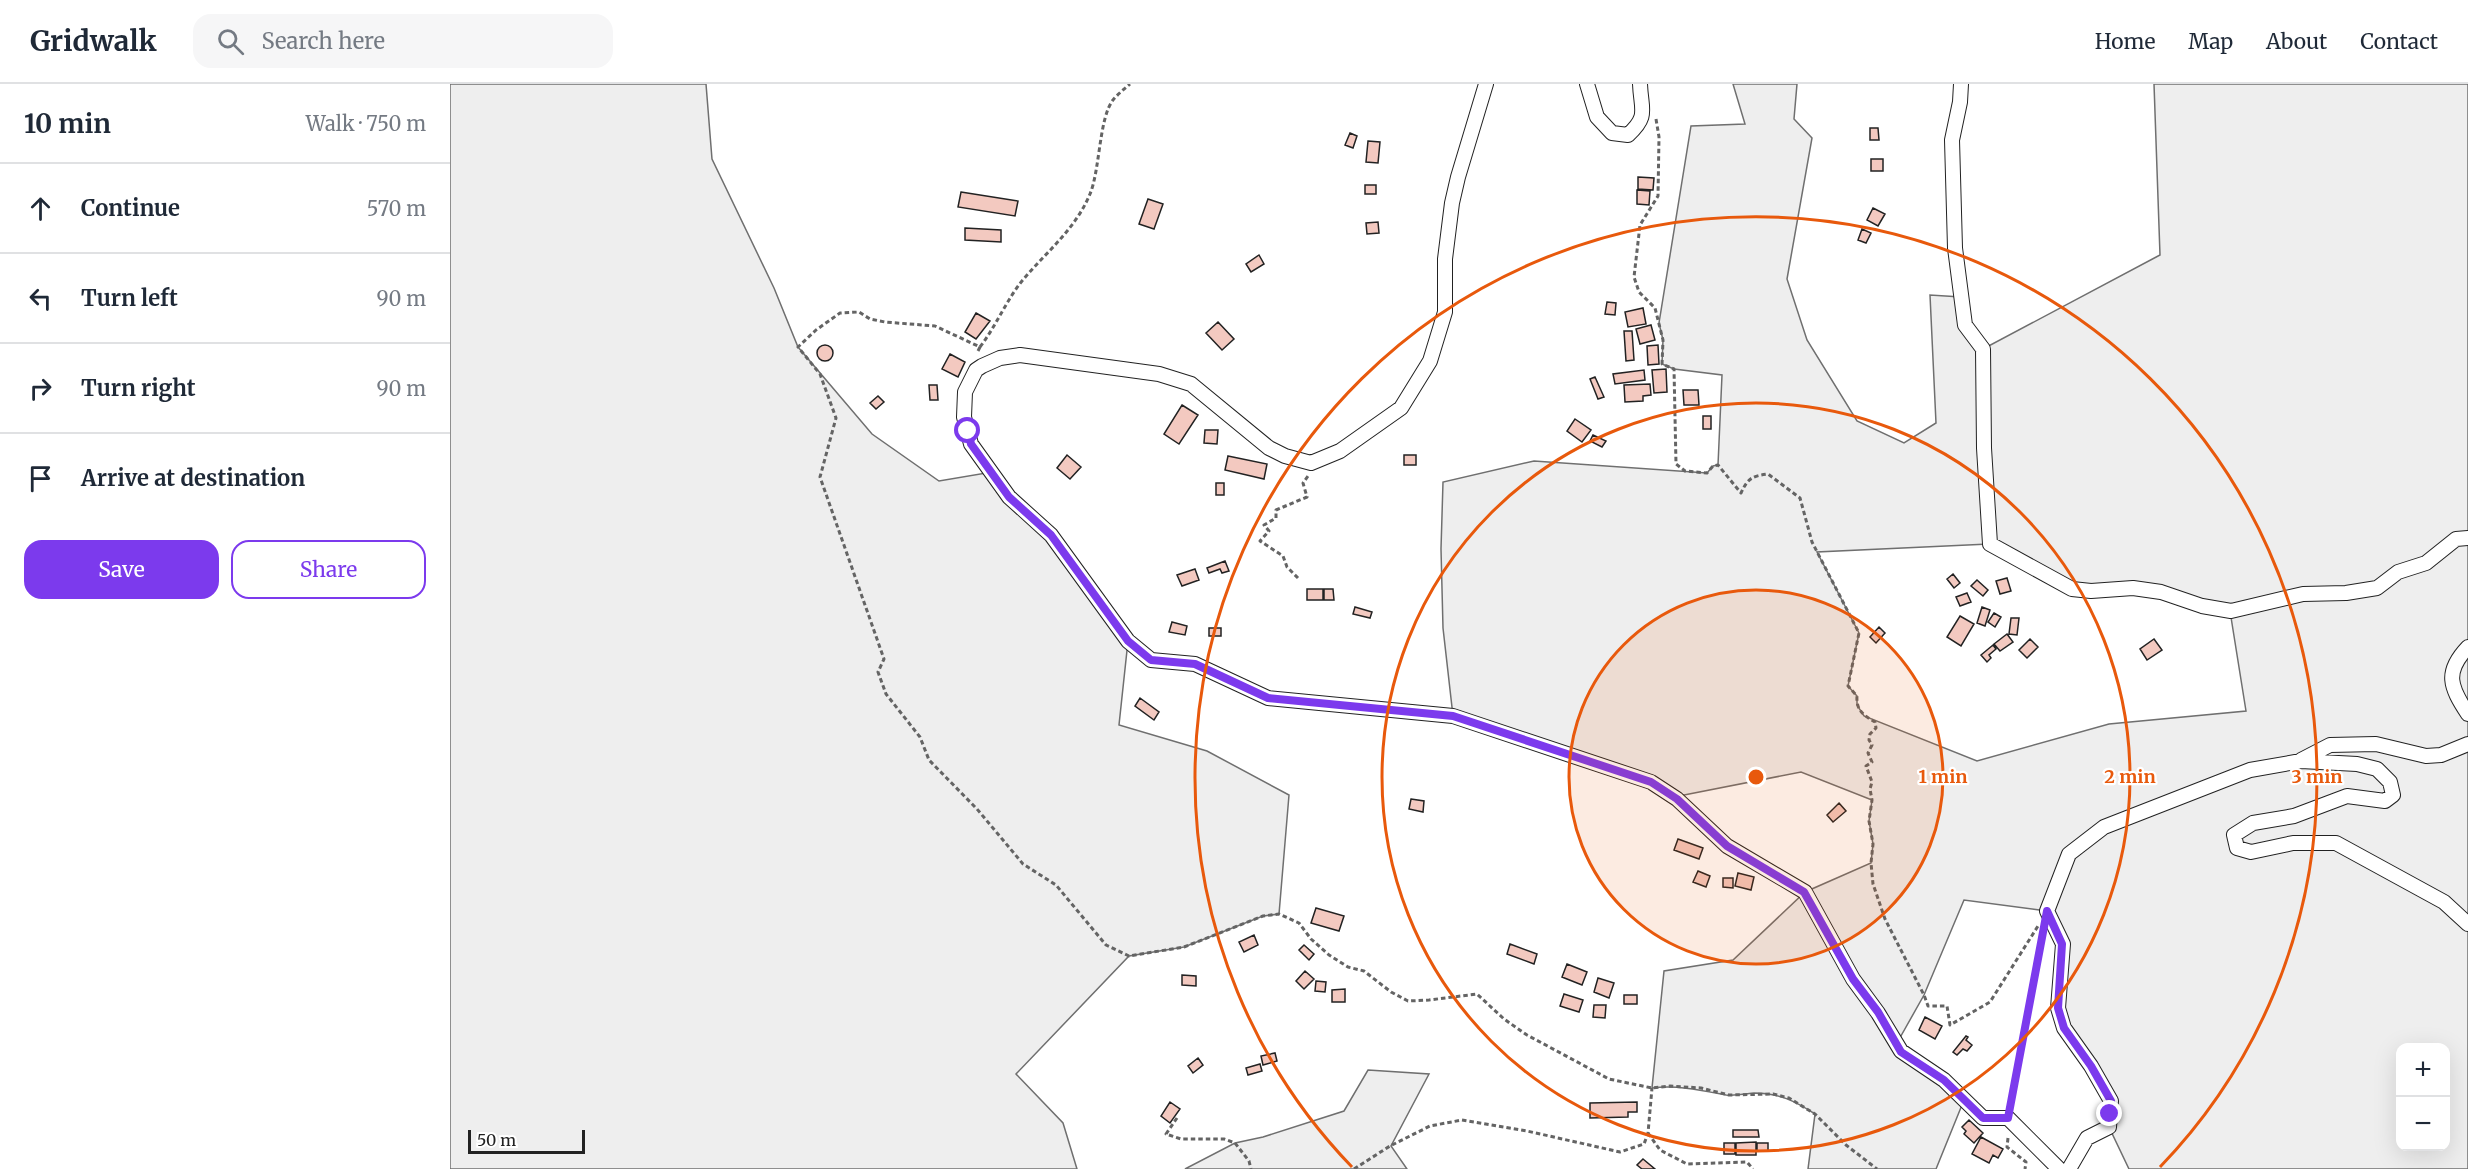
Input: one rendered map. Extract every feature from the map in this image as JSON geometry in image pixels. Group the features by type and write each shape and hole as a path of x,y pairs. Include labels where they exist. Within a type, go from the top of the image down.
{"street":[{"path":"1486,84 1452,203 1445,259 1445,312 1430,361 1401,408 1340,451 1311,463 1299,461 1269,448 1191,384 1159,374 1020,355 1000,358 976,370 965,392 964,417 971,444 1009,497 1051,535 1128,641 1151,660 1195,664 1268,698 1453,716 1651,782 1677,799 1727,846 1804,892 1853,979 1878,1012 1901,1052 1944,1080 1983,1118 2008,1118 2059,1169"},
{"path":"1587,84 1598,117 1612,133 1628,135 1640,124 1643,114 1640,84"},
{"path":"1961,84 1960,102 1952,140 1955,248 1965,325 1983,349 1984,448 1990,544 2072,589 2091,591 2133,588 2161,592 2202,606 2230,610 2302,594 2346,593 2377,588 2398,572 2426,563 2456,539 2468,538"},
{"path":"2468,646 2458,657 2452,669 2455,694 2468,714"},
{"path":"2301,760 2330,745 2376,744 2426,756 2441,755 2468,744"},
{"path":"2069,1169 2087,1138 2109,1127 2111,1101 2091,1066 2064,1028 2058,1008 2062,944 2047,911 2068,854 2104,827 2250,770 2301,760 2357,764 2377,769 2390,782 2393,795 2385,801 2347,796 2294,816 2253,823 2234,835 2237,848 2251,852 2294,843 2336,843 2444,902 2468,924"}],"path":[{"path":"982,366 975,358 980,347 995,328 1004,308 1022,281 1071,228 1090,194 1102,132 1111,102 1130,84"},
{"path":"1641,100 1655,118 1659,137 1660,168 1658,196 1640,225 1634,277 1639,292 1655,308 1663,340 1662,364 1674,369 1676,464 1685,471 1707,473 1713,466 1718,465 1741,493 1747,480 1753,476 1768,474 1800,498 1812,542 1859,633 1848,686 1857,696 1857,705 1864,716 1875,722 1876,728 1870,734 1869,740 1872,745 1868,753 1872,762 1866,766 1872,782 1869,821 1873,844 1871,863 1873,884 1886,919 1928,1006 1947,1006 1950,1025 1990,1002 2047,911"},
{"path":"980,347 935,326 885,322 870,319 859,312 840,313 816,330 798,347 820,374 836,418 820,477 884,659 878,672 886,694 920,737 929,760 977,809 1023,864 1056,885 1106,945 1129,956 1184,946 1263,916 1279,914 1299,923 1311,939 1329,955 1348,967 1364,971 1391,992 1408,1001 1477,994 1504,1019 1546,1047 1609,1079 1652,1088 1701,1088 1729,1095 1773,1094 1790,1098 1815,1114 1846,1145 1877,1169"},
{"path":"1298,578 1287,567 1283,556 1260,541 1269,531 1264,525 1276,518 1276,510 1308,497 1303,483 1311,472 1311,463"},
{"path":"2008,1118 2047,911"},
{"path":"1354,1169 1390,1146 1430,1126 1462,1120 1527,1131 1620,1152 1644,1144 1648,1133 1652,1088"},
{"path":"1177,1118 1166,1134 1181,1139 1224,1139 1235,1143 1249,1161 1251,1169"},
{"path":"2019,1130 2007,1139 2007,1147 2026,1162 2025,1169"},
{"path":"1648,1133 1660,1150 1688,1164 1747,1162 1753,1169"}],"shaded area":[{"path":"450,84 706,84 712,159 774,288 798,347 872,434 939,481 992,472 1051,535 1128,641 1119,725 1207,751 1289,795 1279,914 1263,916 1184,947 1129,956 1016,1074 1063,1123 1077,1169 450,1169"},
{"path":"1733,84 1797,84 1794,119 1812,138 1787,279 1807,340 1857,421 1904,443 1936,423 1930,295 1961,297 1965,325 1983,349 2160,255 2154,84 2468,84 2468,1169 2129,1169 2109,1127 2111,1101 2064,1028 2062,944 2047,911 1964,900 1924,995 1897,1043 1964,1100 1936,1169 1808,1169 1815,1114 1801,1105 1779,1096 1763,1093 1729,1095 1680,1088 1652,1088 1664,971 1733,960 1805,892 1871,863 1873,844 1869,821 1872,800 1801,772 1674,797 1453,716 1443,628 1441,549 1443,482 1534,461 1707,473 1713,466 1718,465 1722,375 1674,369 1662,364 1663,340 1659,323 1691,126 1745,124","holes":["1989,544 2091,591 2161,592 2230,611 2246,711 2109,724 1977,761 1864,716 1857,705 1857,696 1848,686 1859,633 1817,552"]},
{"path":"1368,1070 1429,1074 1391,1146 1407,1169 1185,1169 1235,1143 1263,1137 1344,1111"}],"building":[{"path":"1870,128 1878,128 1879,140 1870,140"},
{"path":"1350,133 1357,136 1353,148 1345,145"},
{"path":"1368,141 1380,142 1378,163 1366,162"},
{"path":"1871,159 1883,159 1883,171 1871,171"},
{"path":"1638,177 1654,178 1653,190 1638,189"},
{"path":"1365,185 1376,185 1376,194 1365,194"},
{"path":"1637,190 1650,191 1649,205 1637,204"},
{"path":"961,192 1018,201 1015,216 958,207"},
{"path":"1148,199 1163,204 1154,229 1139,224"},
{"path":"1873,208 1885,214 1878,226 1867,220"},
{"path":"1378,222 1379,233 1367,234 1366,223"},
{"path":"965,228 1001,230 1001,242 965,240"},
{"path":"1862,229 1871,233 1866,243 1858,240"},
{"path":"1259,255 1264,264 1251,272 1246,264"},
{"path":"1607,302 1616,303 1615,315 1605,314"},
{"path":"1643,308 1646,324 1628,327 1625,312"},
{"path":"976,313 990,321 976,339 965,332"},
{"path":"1218,322 1234,339 1222,350 1206,333"},
{"path":"1651,325 1655,340 1640,344 1636,329"},
{"path":"1624,331 1632,331 1634,360 1626,361"},
{"path":"825,345 833,353 825,361 817,353"},
{"path":"1658,345 1659,364 1648,365 1647,346"},
{"path":"950,354 965,362 958,377 942,369"},
{"path":"1666,369 1667,392 1654,393 1652,370"},
{"path":"1644,370 1645,380 1615,384 1613,374"},
{"path":"1595,377 1604,397 1598,399 1590,379"},
{"path":"1650,384 1651,395 1643,396 1643,401 1625,402 1624,385"},
{"path":"929,385 937,385 938,400 930,400"},
{"path":"1683,390 1698,390 1699,405 1684,405"},
{"path":"878,396 884,402 876,409 870,403"},
{"path":"1182,405 1198,415 1179,444 1164,434"},
{"path":"1703,416 1711,416 1711,429 1703,429"},
{"path":"1575,419 1591,430 1582,442 1567,431"},
{"path":"1205,430 1218,430 1217,444 1204,443"},
{"path":"1593,435 1606,441 1602,447 1590,441"},
{"path":"1067,455 1081,467 1070,479 1057,468"},
{"path":"1404,455 1416,455 1416,465 1404,465"},
{"path":"1228,456 1267,464 1264,479 1225,470"},
{"path":"1216,483 1224,483 1224,495 1216,495"},
{"path":"1225,561 1229,571 1222,573 1220,569 1209,573 1207,568"},
{"path":"1195,569 1199,580 1182,586 1177,575"},
{"path":"1953,574 1960,583 1954,588 1947,579"},
{"path":"2007,578 2011,591 2000,594 1996,581"},
{"path":"1977,580 1988,590 1983,596 1971,586"},
{"path":"1307,589 1323,589 1323,600 1307,600"},
{"path":"1324,589 1333,589 1334,600 1324,600"},
{"path":"1967,593 1971,602 1960,606 1956,597"},
{"path":"1355,607 1372,612 1370,618 1353,614"},
{"path":"1982,607 1990,610 1985,626 1977,623"},
{"path":"1994,613 2001,617 1995,627 1988,622"},
{"path":"1960,616 1974,624 1961,646 1947,637"},
{"path":"2011,618 2019,618 2017,635 2009,634"},
{"path":"1172,622 1187,626 1185,635 1169,632"},
{"path":"1879,627 1885,633 1876,643 1870,637"},
{"path":"1209,628 1221,628 1221,636 1209,636"},
{"path":"2007,634 2013,642 2000,651 1994,644"},
{"path":"2030,639 2038,647 2027,658 2019,650"},
{"path":"2154,639 2162,650 2147,660 2140,649"},
{"path":"1993,645 1996,649 1989,655 1991,658 1987,662 1981,655"},
{"path":"1140,698 1159,712 1154,720 1135,706"},
{"path":"1411,799 1424,801 1423,812 1409,809"},
{"path":"1839,803 1846,811 1833,822 1827,815"},
{"path":"1678,839 1703,848 1699,859 1674,850"},
{"path":"1698,871 1710,876 1706,887 1693,882"},
{"path":"1738,873 1754,877 1751,890 1735,886"},
{"path":"1723,878 1733,878 1733,888 1723,887"},
{"path":"1316,908 1344,916 1339,931 1311,923"},
{"path":"1254,935 1258,945 1244,952 1239,942"},
{"path":"1510,944 1537,954 1534,964 1507,954"},
{"path":"1304,945 1314,954 1309,960 1299,950"},
{"path":"1567,964 1587,972 1582,985 1562,977"},
{"path":"1305,971 1314,979 1304,989 1296,981"},
{"path":"1182,975 1196,976 1196,986 1182,985"},
{"path":"1598,978 1614,983 1609,998 1594,992"},
{"path":"1316,981 1326,982 1325,992 1315,991"},
{"path":"1345,989 1345,1002 1332,1002 1332,990"},
{"path":"1564,994 1583,1000 1579,1012 1560,1006"},
{"path":"1624,995 1637,995 1637,1004 1624,1004"},
{"path":"1594,1005 1606,1005 1605,1018 1593,1017"},
{"path":"1925,1017 1942,1026 1935,1039 1919,1030"},
{"path":"1966,1036 1968,1037 1966,1040 1972,1045 1967,1051 1963,1049 1957,1055 1953,1052"},
{"path":"1275,1053 1277,1061 1263,1065 1261,1056"},
{"path":"1198,1058 1203,1065 1193,1073 1188,1066"},
{"path":"1260,1064 1262,1071 1248,1075 1246,1068"},
{"path":"1170,1102 1180,1109 1170,1123 1161,1116"},
{"path":"1637,1102 1637,1112 1628,1112 1628,1117 1590,1118 1590,1103"},
{"path":"1969,1120 1983,1133 1974,1143 1964,1134 1966,1131 1962,1127"},
{"path":"1733,1130 1758,1130 1759,1137 1733,1137"},
{"path":"1981,1137 2003,1149 1998,1158 1993,1155 1989,1163 1972,1154"},
{"path":"1756,1142 1756,1155 1736,1155 1736,1143"},
{"path":"1724,1143 1735,1143 1735,1154 1724,1154"},
{"path":"1757,1143 1768,1143 1768,1151 1757,1151"},
{"path":"1643,1159 1655,1169 1642,1169 1637,1165"}],"route":[{"path":"968,431 971,444 1009,497 1051,535 1128,641 1151,660 1195,664 1238,682 1268,698 1453,716 1651,782 1677,799 1727,846 1804,892 1853,979 1878,1012 1901,1052 1944,1080 1983,1118 2008,1118 2047,911 2062,944 2058,1008 2064,1028 2091,1066 2111,1101 2110,1114"}]}
